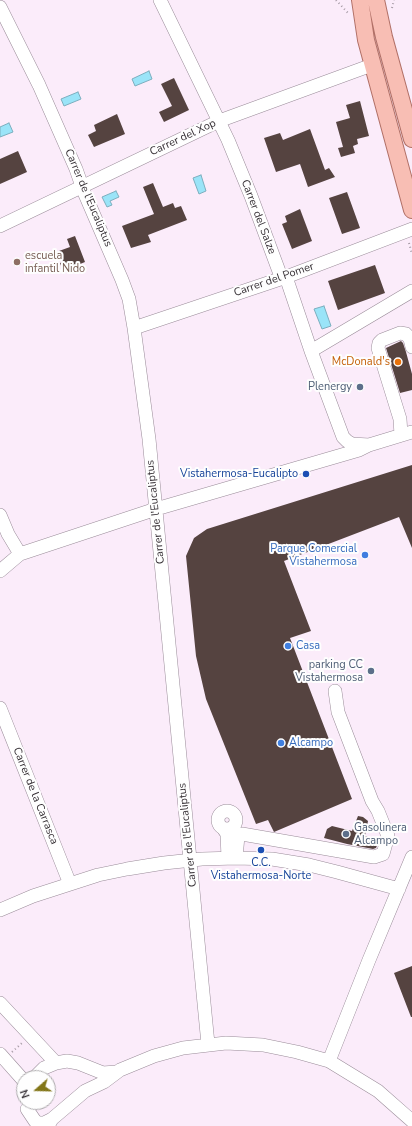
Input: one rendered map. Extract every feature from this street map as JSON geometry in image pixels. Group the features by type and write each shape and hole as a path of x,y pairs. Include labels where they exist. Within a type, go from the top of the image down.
{"main road":[{"path":"360,0 366,40 372,65 412,210"},
{"path":"376,0 384,37 406,97 412,139"}],"street":[{"path":"0,6 9,0"},
{"name":"Carrer del Salze","path":"160,0 228,140 280,274 286,277 311,351 343,437"},
{"name":"Carrer de l'Eucaliptus","path":"0,6 39,85 76,169 82,187 122,280 134,328 149,438 208,1044"},
{"name":"Carrer del Xop","path":"0,226 219,121 372,65"},
{"name":"Carrer del Pomer","path":"134,328 286,277 412,229"},
{"path":"311,351 412,292"},
{"path":"0,570 20,554 156,509 359,450 369,445 407,434 400,419 378,348 378,343 400,333 406,334 410,339 412,347"},
{"path":"327,459 340,448 343,437 352,444 369,445"},
{"path":"0,515 8,534 20,554"},
{"path":"232,858 238,836 242,834 374,857 383,854 388,836 372,809 372,801 338,712 335,691"},
{"name":"Carrer de la Carrasca","path":"0,708 70,884"},
{"path":"223,828 227,834 232,858"},
{"path":"0,910 33,896 98,875 127,868 190,860 232,858 272,859 308,865 399,889"},
{"path":"329,1061 412,858"},
{"path":"0,1003 56,1063"},
{"path":"85,1091 104,1082 116,1072 154,1056 183,1048 226,1043 263,1045 298,1052 329,1061 378,1091 412,1121"},
{"path":"0,1054 16,1072"},
{"path":"42,1070 56,1063 67,1061 84,1065 103,1073 116,1072"},
{"path":"30,1110 35,1121 40,1123 50,1123 92,1083 91,1074 84,1065"},
{"path":"27,1110 27,1119 30,1126"}],"water":[{"path":"149,71 152,79 135,86 132,79"},
{"path":"78,92 81,99 64,106 61,99"},
{"path":"9,123 13,132 0,137 0,127"},
{"path":"201,175 206,191 199,194 193,178"},
{"path":"116,191 119,197 110,201 112,205 107,207 102,197"},
{"path":"324,306 331,326 322,329 314,309"}],"building":[{"path":"174,78 189,110 164,122 159,112 172,106 161,84"},
{"path":"360,101 369,136 357,139 358,144 353,146 355,153 341,157 338,148 343,147 336,122 350,118 346,105"},
{"path":"117,114 125,134 94,147 88,135 96,131 94,125"},
{"path":"310,129 325,170 329,168 335,177 308,187 300,164 276,172 264,138 280,133 283,140"},
{"path":"18,151 27,172 0,184 0,159"},
{"path":"153,183 163,207 173,203 175,208 181,206 187,220 148,235 151,242 131,248 122,226 154,214 143,187"},
{"path":"347,192 360,228 342,234 329,198"},
{"path":"300,209 312,241 292,249 282,224 287,222 285,216"},
{"path":"75,236 85,262 63,271 60,263 63,262 59,251 70,247 67,239"},
{"path":"375,265 385,293 338,310 328,281"},
{"path":"401,341 406,352 412,374 412,390 400,393 386,348"},
{"path":"412,465 412,548 399,517 284,561 311,631 290,638 352,799 274,832 268,820 256,824 206,699 196,656 186,556 194,538 207,529"},
{"name":"Gasolinera Alcampo","path":"358,816 363,817 368,821 365,836 375,839 378,843 376,848 373,849 347,844 324,838 327,829 332,826 352,831"},
{"path":"412,966 412,1017 411,1017 394,973"}],"place":[{"name":"escuela infantil Nido","path":"17,262"},
{"name":"McDonald's","path":"398,362"},
{"name":"Plenergy","path":"360,387"},
{"name":"Vistahermosa-Eucalipto","path":"306,474"},
{"name":"Parque Comercial Vistahermosa","path":"365,555"},
{"name":"Casa","path":"288,646"},
{"name":"parking CC Vistahermosa","path":"371,671"},
{"name":"Alcampo","path":"281,743"},
{"name":"Gasolinera Alcampo","path":"346,834"},
{"name":"C.C. Vistahermosa-Norte","path":"261,850"}]}
